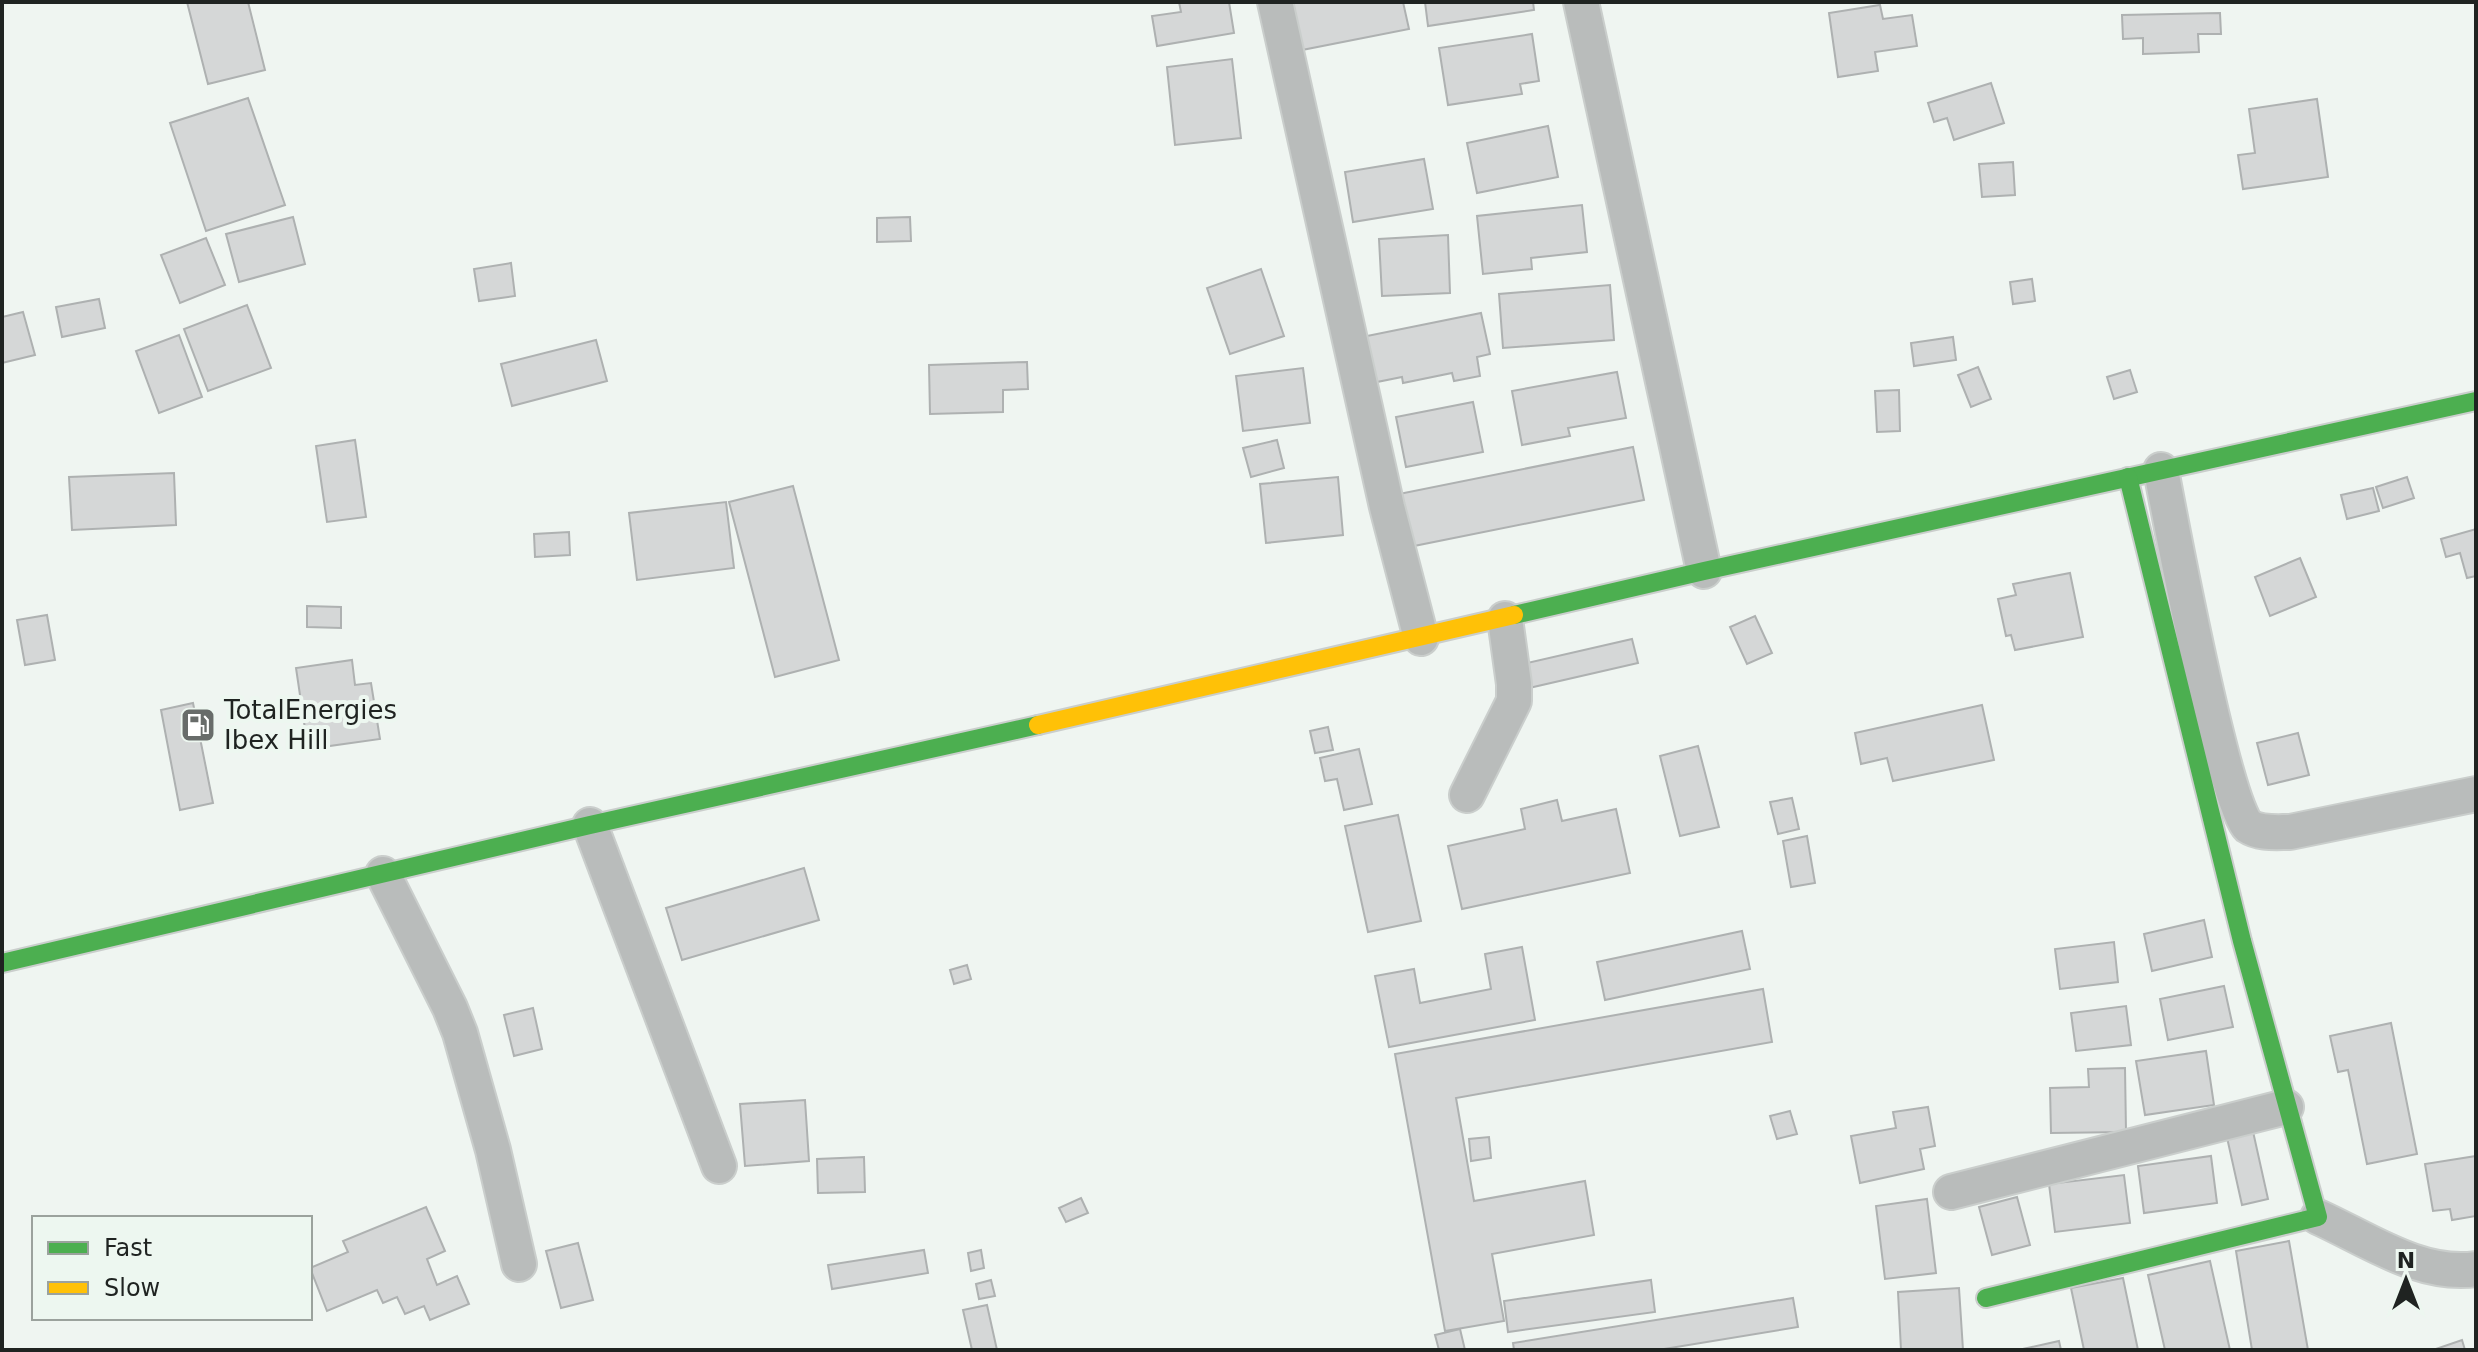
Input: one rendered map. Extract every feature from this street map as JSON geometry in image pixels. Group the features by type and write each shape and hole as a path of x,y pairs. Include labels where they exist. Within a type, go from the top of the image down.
{"main road":[{"path":"2,963 590,825 1505,619 1704,571 2476,401"},
{"path":"1986,1298 2318,1217 2218,851 2128,477"}],"street":[{"path":"1275,2 1387,507 1421,638"},
{"path":"1581,2 1704,571"},
{"path":"2161,470 2209,700 2235,803 2247,825 2263,832 2290,832 2476,794"},
{"path":"1467,795 1514,701 1505,619"},
{"path":"590,825 719,1166"},
{"path":"383,874 460,1033 493,1150 519,1264"},
{"path":"1951,1192 2286,1107"},
{"path":"2318,1217 2427,1265 2452,1271 2476,1269"}],"building":[{"path":"187,2 248,2 265,70 208,84"},
{"path":"1179,2 1229,2 1234,33 1157,46 1152,16 1181,12"},
{"path":"1293,2 1403,2 1409,29 1302,50"},
{"path":"1425,2 1533,2 1534,10 1428,26"},
{"path":"1880,5 1883,19 1912,15 1917,46 1875,52 1878,71 1838,77 1829,13"},
{"path":"2220,13 2221,34 2198,34 2199,52 2143,54 2143,38 2123,39 2122,15"},
{"path":"1532,34 1539,81 1520,84 1522,94 1448,105 1439,48"},
{"path":"1232,59 1241,138 1175,145 1167,67"},
{"path":"1991,83 2004,123 1954,140 1947,118 1934,122 1928,103"},
{"path":"248,98 285,205 206,231 170,123"},
{"path":"2317,99 2328,177 2243,189 2238,155 2255,153 2249,109"},
{"path":"1548,126 1558,177 1477,193 1467,143"},
{"path":"1424,159 1433,209 1353,222 1345,172"},
{"path":"2013,162 2015,195 1982,197 1979,164"},
{"path":"1582,205 1587,252 1531,258 1532,269 1483,274 1477,216"},
{"path":"293,217 305,264 239,282 226,234"},
{"path":"910,217 911,241 877,242 877,218"},
{"path":"1448,235 1450,293 1382,296 1379,239"},
{"path":"206,238 225,285 180,303 161,255"},
{"path":"511,263 515,296 479,301 474,269"},
{"path":"1261,269 1284,336 1230,354 1207,288"},
{"path":"2032,279 2035,301 2013,304 2010,282"},
{"path":"1610,285 1614,340 1503,348 1499,294"},
{"path":"99,299 105,328 62,337 56,307"},
{"path":"247,305 271,368 208,391 184,329"},
{"path":"23,312 35,355 2,363 2,317"},
{"path":"1481,313 1490,354 1477,357 1480,376 1454,381 1452,373 1403,383 1402,377 1372,383 1362,337"},
{"path":"179,335 202,397 159,413 136,351"},
{"path":"1953,337 1956,360 1914,366 1911,343"},
{"path":"596,340 607,381 512,406 501,364"},
{"path":"1027,362 1028,389 1003,390 1003,412 930,414 929,365"},
{"path":"1978,367 1991,399 1971,407 1958,375"},
{"path":"1303,368 1310,423 1243,431 1236,376"},
{"path":"2130,370 2137,392 2114,399 2107,377"},
{"path":"1617,372 1626,418 1568,428 1570,436 1522,445 1512,391"},
{"path":"1899,390 1900,431 1877,432 1875,391"},
{"path":"1473,402 1483,452 1406,467 1396,417"},
{"path":"355,440 366,517 327,522 316,446"},
{"path":"1277,440 1284,468 1251,477 1243,448"},
{"path":"1633,447 1644,500 1404,548 1394,495"},
{"path":"174,473 176,525 72,530 69,477"},
{"path":"1338,477 1343,535 1266,543 1260,484"},
{"path":"2407,477 2414,498 2383,508 2376,487"},
{"path":"793,486 839,660 775,677 729,502"},
{"path":"2373,488 2379,511 2347,519 2341,495"},
{"path":"726,502 734,568 637,580 629,513"},
{"path":"2476,529 2476,576 2467,578 2460,553 2446,557 2441,539"},
{"path":"569,532 570,555 535,557 534,534"},
{"path":"2300,558 2316,597 2270,616 2255,577"},
{"path":"2070,573 2083,637 2015,650 2011,635 2006,636 1998,599 2016,595 2013,584"},
{"path":"307,606 341,607 341,628 307,627"},
{"path":"47,615 55,660 25,665 17,620"},
{"path":"1755,616 1772,653 1747,664 1730,627"},
{"path":"1632,639 1638,663 1529,688 1523,664"},
{"path":"352,660 355,685 371,683 380,739 308,749 296,668"},
{"path":"193,703 213,803 180,810 161,710"},
{"path":"1982,705 1994,760 1893,781 1887,758 1861,764 1855,733"},
{"path":"1328,727 1333,750 1315,753 1310,731"},
{"path":"2298,733 2309,775 2268,785 2257,743"},
{"path":"1698,746 1719,827 1680,836 1660,756"},
{"path":"1359,749 1372,804 1344,810 1337,779 1325,781 1320,758"},
{"path":"1792,798 1799,829 1778,834 1770,802"},
{"path":"1557,800 1562,821 1616,809 1630,873 1462,909 1448,846 1525,829 1521,809"},
{"path":"1398,815 1421,921 1368,932 1345,826"},
{"path":"1807,836 1815,883 1791,887 1783,841"},
{"path":"804,868 819,920 682,960 666,908"},
{"path":"2204,920 2212,957 2152,971 2144,934"},
{"path":"1742,931 1750,969 1605,1000 1597,962"},
{"path":"2114,942 2118,982 2060,989 2055,949"},
{"path":"1522,947 1535,1020 1389,1047 1375,976 1414,969 1420,1003 1491,989 1485,954"},
{"path":"967,965 971,979 954,984 950,970"},
{"path":"2224,986 2233,1027 2168,1040 2160,999"},
{"path":"1763,989 1772,1042 1456,1098 1474,1201 1585,1181 1594,1235 1492,1254 1504,1321 1445,1331 1395,1054"},
{"path":"2126,1006 2131,1045 2076,1051 2071,1013"},
{"path":"533,1008 542,1049 514,1056 504,1015"},
{"path":"2391,1023 2417,1154 2367,1164 2348,1070 2338,1072 2330,1036"},
{"path":"2206,1051 2214,1105 2145,1115 2136,1061"},
{"path":"2125,1068 2126,1132 2051,1133 2050,1088 2089,1087 2088,1069"},
{"path":"805,1100 809,1161 745,1166 740,1104"},
{"path":"1928,1107 1935,1146 1920,1149 1924,1169 1860,1183 1851,1136 1896,1128 1893,1112"},
{"path":"1790,1111 1797,1134 1777,1139 1770,1116"},
{"path":"2252,1127 2268,1199 2242,1205 2226,1133"},
{"path":"1489,1137 1491,1158 1471,1161 1469,1139"},
{"path":"2211,1156 2217,1203 2144,1213 2138,1166"},
{"path":"2476,1156 2476,1216 2452,1220 2450,1209 2433,1211 2425,1164"},
{"path":"864,1157 865,1192 818,1193 817,1159"},
{"path":"2124,1175 2130,1223 2055,1232 2049,1184"},
{"path":"2017,1197 2030,1245 1992,1255 1979,1207"},
{"path":"1081,1198 1088,1213 1066,1222 1059,1208"},
{"path":"1927,1199 1936,1273 1885,1279 1876,1206"},
{"path":"426,1207 445,1251 427,1259 437,1285 457,1276 469,1304 430,1320 424,1306 405,1314 397,1297 383,1303 377,1290 327,1311 312,1267 348,1252 343,1241"},
{"path":"2289,1241 2308,1350 2252,1350 2236,1251"},
{"path":"578,1243 593,1300 561,1308 546,1251"},
{"path":"924,1250 928,1273 832,1289 828,1265"},
{"path":"981,1250 984,1268 971,1271 968,1253"},
{"path":"2210,1261 2230,1350 2165,1350 2148,1275"},
{"path":"2123,1278 2138,1350 2084,1350 2071,1288"},
{"path":"991,1280 995,1296 979,1299 976,1284"},
{"path":"1651,1280 1655,1312 1508,1332 1504,1301"},
{"path":"1959,1288 1963,1350 1901,1350 1898,1292"},
{"path":"1793,1298 1798,1327 1658,1350 1514,1350 1513,1343"},
{"path":"987,1305 997,1350 972,1350 963,1310"},
{"path":"1460,1329 1465,1350 1439,1350 1435,1335"},
{"path":"2462,1340 2465,1350 2433,1350"},
{"path":"2059,1341 2061,1350 2018,1350"}],"traffic: fast":[{"path":"1514,615 2476,401"},
{"path":"1986,1298 2318,1217 2242,941 2128,477"},
{"path":"2,963 590,825 1038,725"}],"traffic: slow":[{"path":"1038,725 1514,615"}],"place":[{"name":"TotalEnergies Ibex Hill","path":"198,725"}]}
